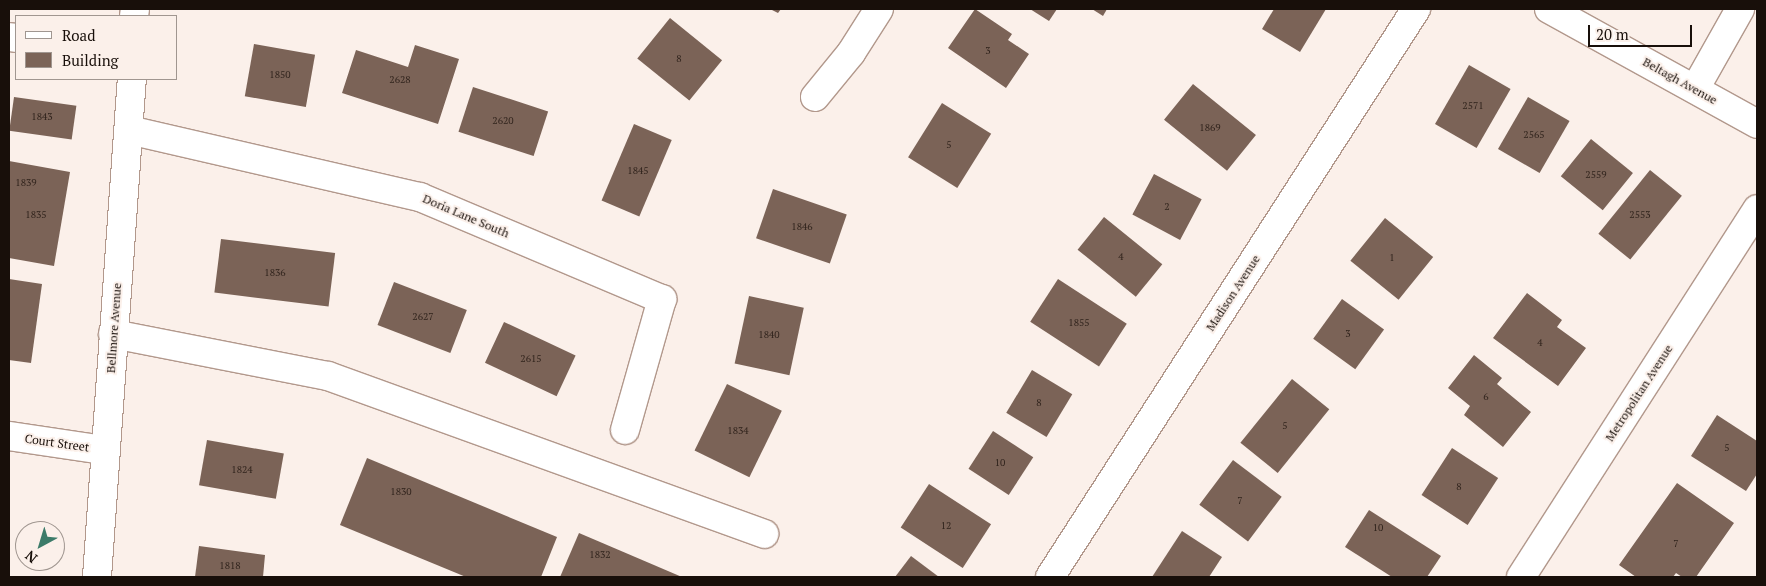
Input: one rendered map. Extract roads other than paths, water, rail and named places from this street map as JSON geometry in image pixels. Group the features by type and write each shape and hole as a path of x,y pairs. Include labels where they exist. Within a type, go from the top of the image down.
{"street":[{"path":"815,97 851,53 879,9"},
{"name":"Madison Avenue","path":"1050,577 1416,9"},
{"name":"Beltagh Avenue","path":"1549,9 1757,124"},
{"path":"1695,89 1740,9"},
{"name":"Bellmore Avenue","path":"97,577 104,450 132,80"},
{"name":"Doria Lane South","path":"129,130 420,197 662,299 625,430"},
{"name":"Metropolitan Avenue","path":"1521,577 1757,209"},
{"path":"113,334 328,376 764,534"},
{"name":"Court Street","path":"9,436 104,450"}]}
